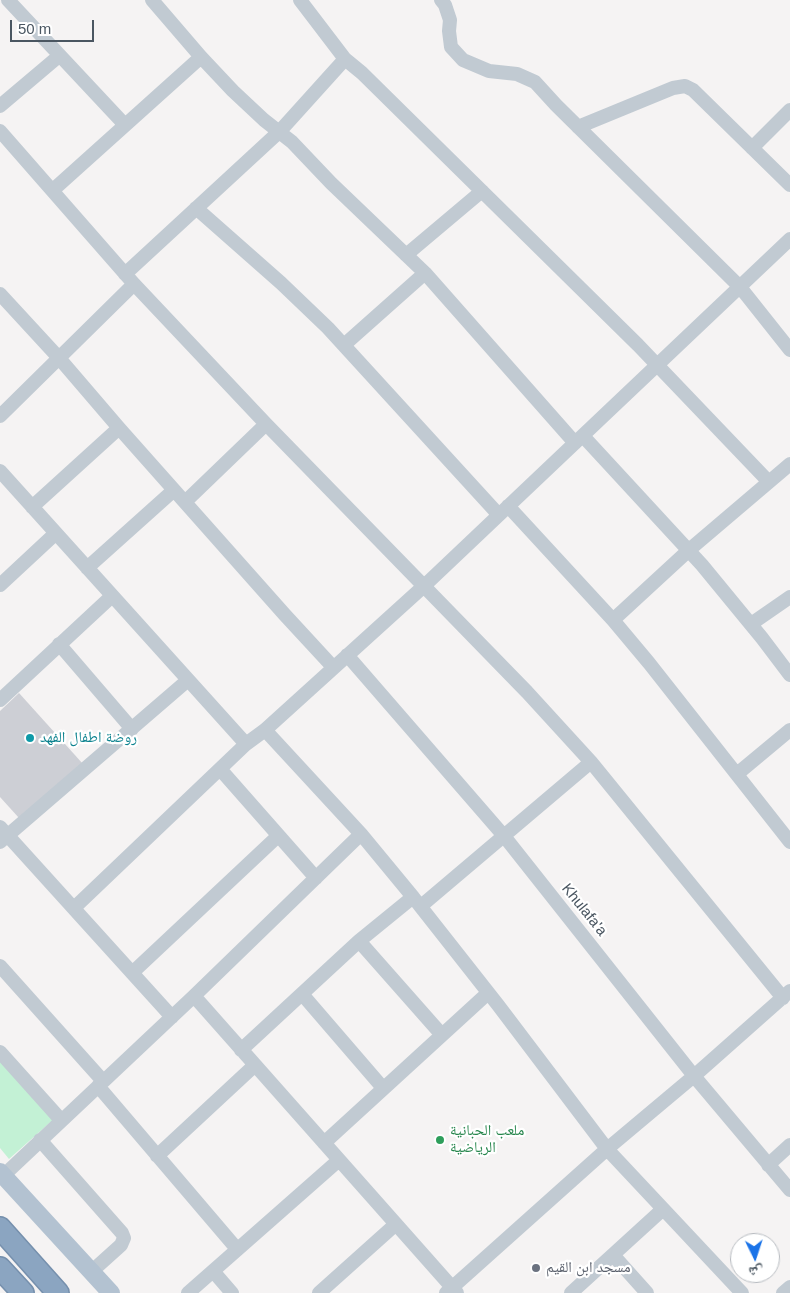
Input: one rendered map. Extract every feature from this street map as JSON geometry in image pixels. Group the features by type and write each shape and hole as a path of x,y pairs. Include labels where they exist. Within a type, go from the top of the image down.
{"highway":[{"path":"0,1228 58,1293"},
{"path":"0,1268 23,1293"}],"main road":[{"path":"2,1174 111,1293"}],"street":[{"path":"8,0 125,125"},
{"path":"152,0 201,57 250,107 280,131 425,273 579,439 688,550 751,624 790,675"},
{"path":"300,0 345,59 362,73 657,364 768,482"},
{"path":"441,0 446,5 450,20 451,47 463,60 489,71 517,74 536,82 578,127 740,287 790,350"},
{"path":"0,106 59,56"},
{"path":"53,190 201,57"},
{"path":"0,416 59,358 196,208 280,131 345,59"},
{"path":"578,127 673,88 685,86 693,90 790,185"},
{"path":"752,148 790,110"},
{"path":"0,131 130,279 266,424 527,692 591,762 786,994 694,1076 607,1149 452,1291 396,1224 194,996"},
{"path":"406,255 482,191"},
{"path":"196,208 280,283 344,345 503,510 613,620 790,842"},
{"path":"74,908 246,744 265,730 424,586 790,239"},
{"path":"344,345 425,273"},
{"path":"0,294 333,667"},
{"path":"185,502 266,424"},
{"path":"32,506 118,428"},
{"path":"613,620 688,550 790,464"},
{"path":"0,471 246,744"},
{"path":"87,568 174,490"},
{"path":"0,585 56,533"},
{"path":"1,695 112,596"},
{"path":"751,624 790,597"},
{"path":"59,644 132,729"},
{"name":"Khulafa'a","path":"347,655 504,836 694,1076 790,1190"},
{"path":"172,1017 74,908 3,835 132,729 188,680"},
{"path":"265,730 361,834 417,901 607,1149 662,1210 742,1293"},
{"path":"737,774 790,730"},
{"path":"242,1050 359,941 417,901 504,836 591,762"},
{"path":"220,770 316,878"},
{"path":"2,1174 172,1017 361,834"},
{"path":"132,973 278,836"},
{"path":"359,941 442,1035"},
{"path":"0,966 101,1084 157,1156 237,1249"},
{"path":"324,1143 488,993"},
{"path":"302,994 384,1088"},
{"path":"0,1052 61,1120"},
{"path":"157,1156 255,1065"},
{"path":"40,1140 122,1233 124,1238 121,1245 92,1272"},
{"path":"768,1165 790,1145"},
{"path":"188,1293 339,1160"},
{"path":"571,1293 662,1210"},
{"path":"319,1293 396,1224"},
{"path":"613,1255 647,1293"},
{"path":"213,1271 232,1293"},
{"path":"783,1293 790,1287"}],"green space":[{"path":"0,1060 54,1119 9,1159 0,1148"}],"building":[{"name":"روضة اطفال الفهد","path":"19,693 83,764 19,818 0,797 0,711"}],"place":[{"name":"روضة اطفال الفهد","path":"30,738"},
{"name":"ملعب الحبانية الرياضية","path":"440,1140"},
{"name":"مسجد ابن القيم","path":"536,1268"}]}
